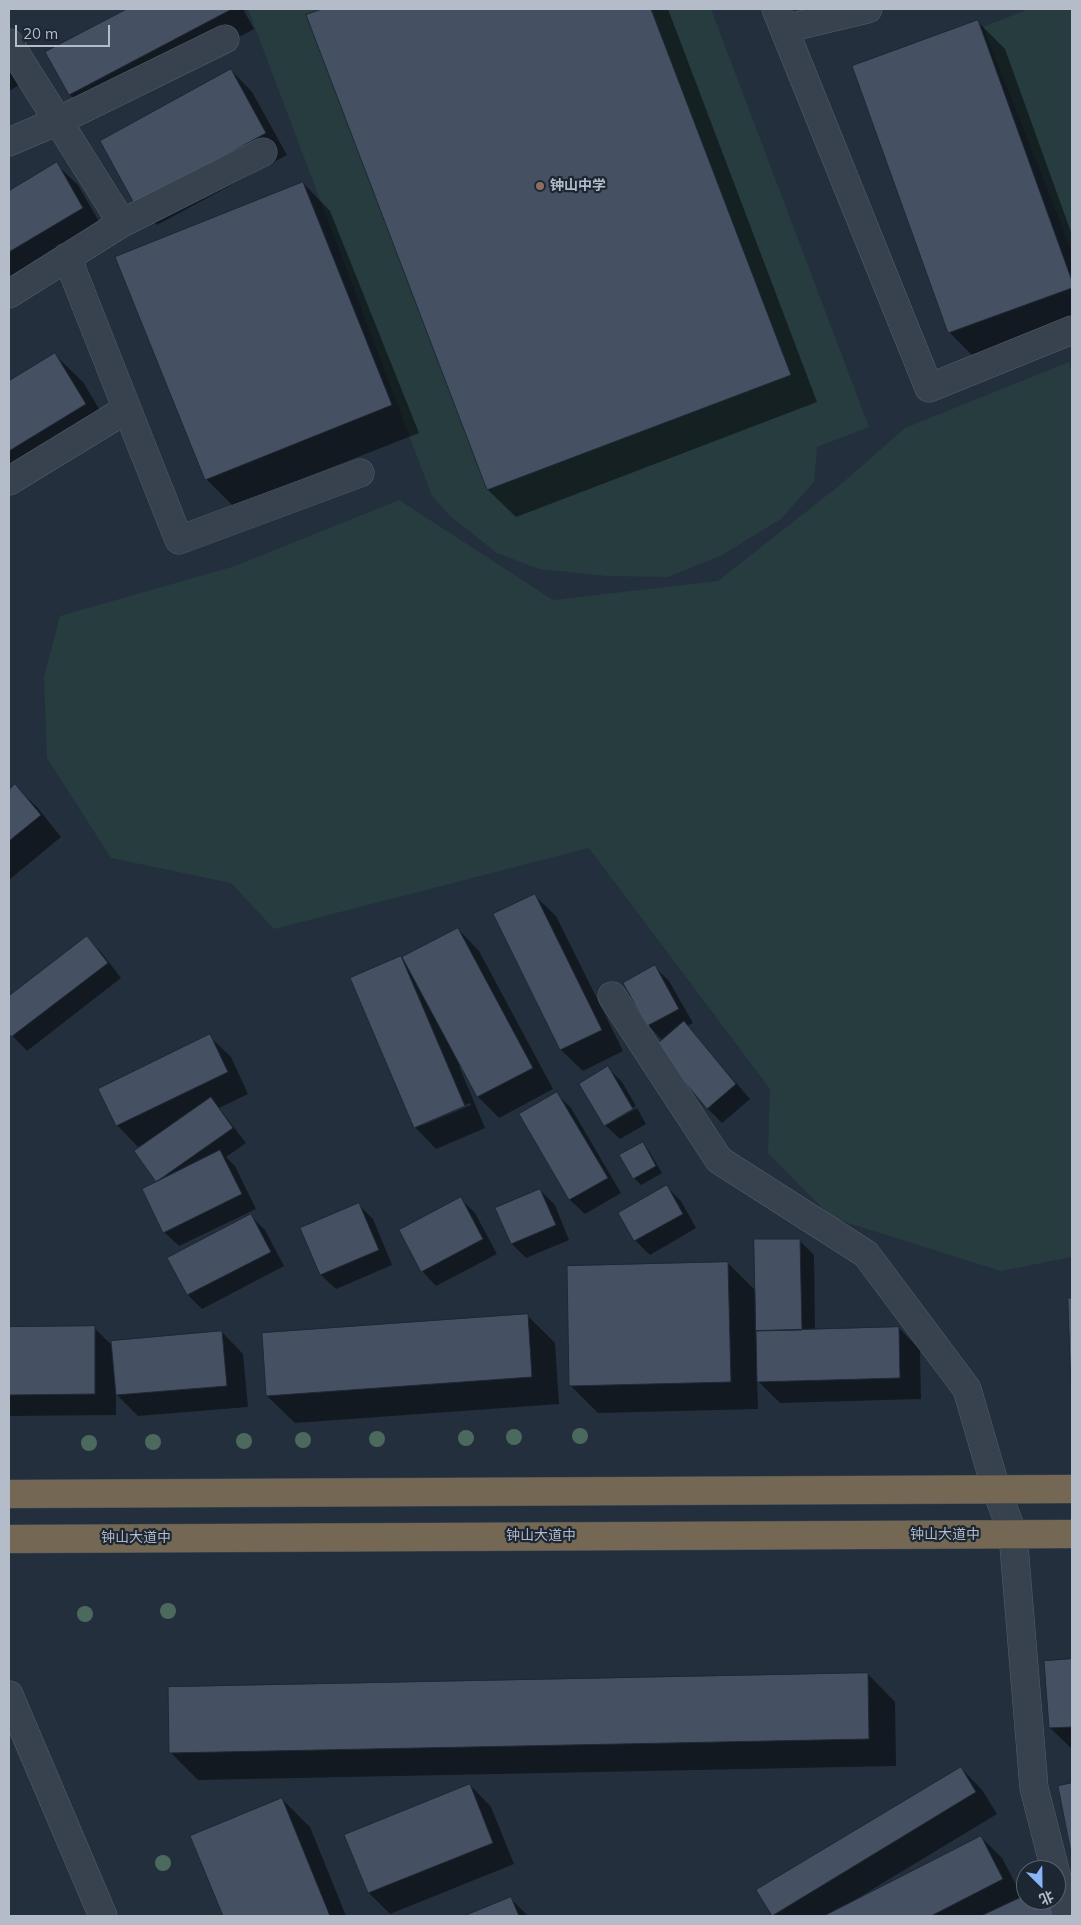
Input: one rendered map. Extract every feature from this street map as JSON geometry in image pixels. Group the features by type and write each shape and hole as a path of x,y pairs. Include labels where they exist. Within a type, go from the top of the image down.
{"highway":[{"path":"9,1494 1072,1489"},
{"name":"钟山大道中","path":"9,1539 1072,1534"}],"street":[{"path":"868,9 780,19 929,388 1072,330"},
{"path":"9,142 58,121 225,39"},
{"path":"9,43 122,223"},
{"path":"9,294 122,223 263,152"},
{"path":"66,257 179,540 360,473"},
{"path":"9,481 127,409"},
{"path":"612,996 719,1160 866,1254 967,1389 996,1489 1013,1534 1034,1788 1052,1860"},
{"path":"9,1695 103,1916"}],"green space":[{"path":"248,9 711,9 869,427 817,447 814,482 781,519 722,555 668,577 607,576 539,569 497,553 450,516 432,496"},
{"path":"1029,9 1072,9 1072,252 983,27"},
{"path":"1069,362 1072,374 1072,1257 1001,1271 832,1218 768,1153 770,1089 589,848 274,929 231,883 111,858 47,758 44,677 60,616 235,566 399,500 553,600 718,581 840,485 905,428"}],"building":[{"path":"127,9 232,9 69,95 45,52"},
{"path":"322,9 651,9 791,375 487,490 306,15"},
{"path":"978,20 1072,281 1072,288 948,333 852,66"},
{"path":"231,69 266,133 135,205 100,141"},
{"path":"57,162 83,208 9,252 9,191"},
{"path":"303,182 392,405 205,480 115,257"},
{"path":"55,353 86,404 9,451 9,381"},
{"path":"15,784 41,815 9,841 9,790"},
{"path":"535,894 602,1030 560,1050 493,914"},
{"path":"458,928 533,1068 477,1097 402,957"},
{"path":"87,936 108,963 11,1037 9,1034 9,996"},
{"path":"401,956 465,1106 414,1128 350,978"},
{"path":"655,965 679,1009 647,1026 623,983"},
{"path":"684,1021 736,1084 707,1109 655,1046"},
{"path":"210,1034 228,1072 116,1126 98,1089"},
{"path":"608,1066 633,1109 604,1126 579,1084"},
{"path":"557,1092 608,1178 569,1200 519,1114"},
{"path":"211,1097 233,1128 156,1182 134,1151"},
{"path":"643,1142 656,1166 633,1179 619,1155"},
{"path":"220,1150 242,1194 163,1233 142,1189"},
{"path":"667,1185 683,1214 634,1241 618,1213"},
{"path":"540,1189 556,1225 511,1244 495,1208"},
{"path":"461,1197 483,1239 421,1272 399,1230"},
{"path":"359,1203 379,1250 320,1275 300,1228"},
{"path":"251,1214 271,1252 187,1295 167,1258"},
{"path":"754,1239 800,1239 802,1330 756,1331"},
{"path":"728,1262 731,1382 569,1386 567,1266"},
{"path":"1068,1298 1072,1298 1072,1382 1071,1382"},
{"path":"528,1314 532,1377 266,1396 262,1333"},
{"path":"95,1326 95,1394 9,1395 9,1327"},
{"path":"899,1327 900,1378 757,1382 756,1331"},
{"path":"222,1331 227,1386 116,1395 111,1341"},
{"path":"1072,1659 1072,1727 1049,1728 1044,1661"},
{"path":"868,1673 869,1739 169,1753 168,1687"},
{"path":"961,1767 976,1792 772,1916 756,1890"},
{"path":"1072,1783 1072,1858 1058,1786"},
{"path":"470,1784 493,1843 368,1893 344,1835"},
{"path":"282,1798 330,1916 223,1916 190,1836"},
{"path":"981,1836 1003,1879 931,1916 824,1916"},
{"path":"511,1897 519,1916 464,1916"},
{"path":"1016,1900 1016,1910 1054,1910 1057,1916 981,1916"}],"place":[{"name":"钟山中学","path":"540,186"}]}
